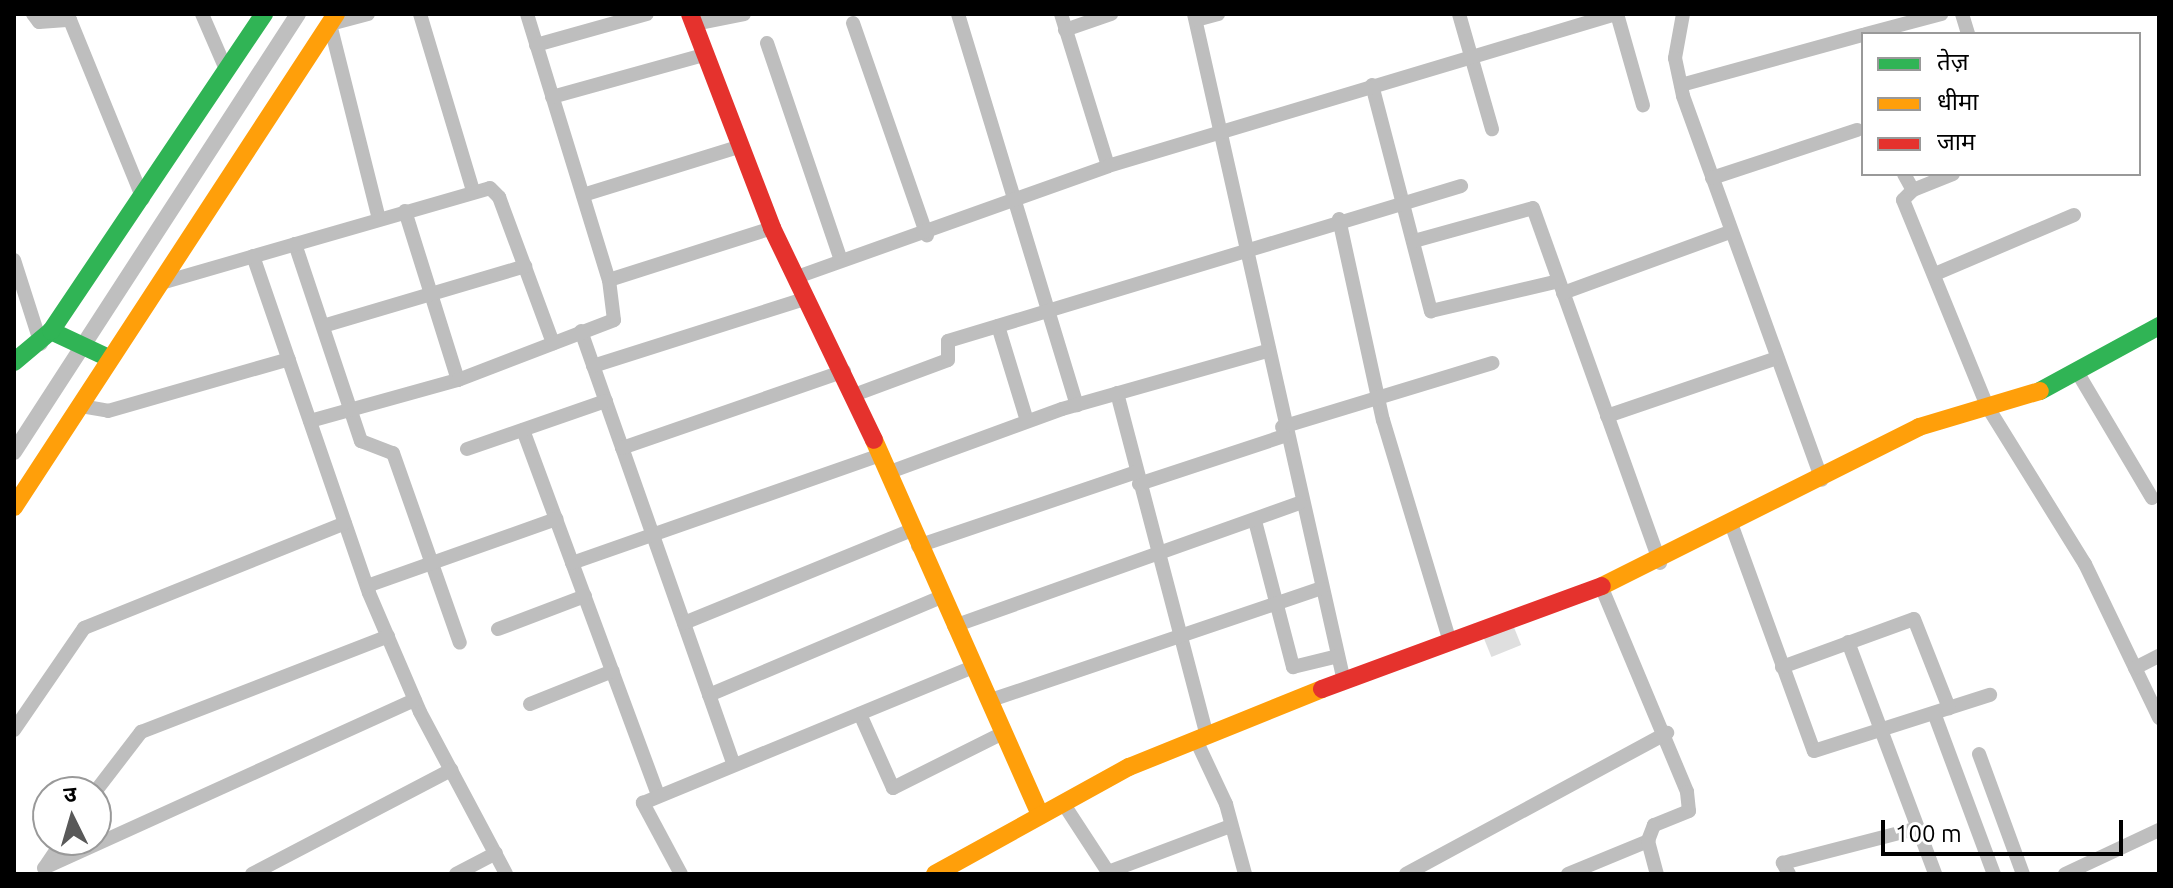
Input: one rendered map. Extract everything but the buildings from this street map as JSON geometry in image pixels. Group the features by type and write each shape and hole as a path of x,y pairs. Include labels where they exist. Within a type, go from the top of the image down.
{"street":[{"path":"33,14 39,22 70,20 143,199"},
{"path":"202,14 225,67"},
{"path":"14,507 81,406 104,356 161,283 333,19 368,14"},
{"path":"420,14 473,191"},
{"path":"310,421 458,380 617,317 609,280 527,14"},
{"path":"536,45 647,14"},
{"path":"744,14 693,19 772,228 844,371 941,597 1040,815"},
{"path":"958,14 1077,405"},
{"path":"1061,14 1108,166"},
{"path":"1065,30 1111,14"},
{"path":"1218,14 1195,17 1224,131 1283,432 1344,681"},
{"path":"1459,14 1492,129"},
{"path":"1554,14 1558,30"},
{"path":"797,277 840,258 927,235 1108,166 1469,54 1617,14 1643,105"},
{"path":"1683,14 1675,46 1681,85 1730,232 1822,480"},
{"path":"1876,32 1941,14"},
{"path":"14,362 52,337 261,15"},
{"path":"333,19 379,219"},
{"path":"853,23 927,235"},
{"path":"1681,85 1861,36"},
{"path":"767,43 840,258"},
{"path":"552,97 707,54"},
{"path":"1372,85 1435,314 1561,287 1730,232"},
{"path":"1712,178 1857,130"},
{"path":"583,195 741,146"},
{"path":"1905,176 1913,190"},
{"path":"1948,176 1913,190 1903,200 1987,406 2085,564 2159,718"},
{"path":"854,395 948,360 948,341 1404,198 1461,186"},
{"path":"161,283 490,188 499,197 553,343"},
{"path":"1414,241 1533,208 1660,563"},
{"path":"405,211 458,380"},
{"path":"1935,274 2074,215"},
{"path":"1339,219 1378,400 1449,638"},
{"path":"609,280 772,228"},
{"path":"295,244 364,447 388,445 393,453 427,565 460,643"},
{"path":"253,256 367,586 415,700 506,874"},
{"path":"14,260 52,337 104,356"},
{"path":"323,326 525,266"},
{"path":"593,366 807,298"},
{"path":"998,326 1027,421"},
{"path":"935,874 956,869 1063,803 1202,738 1449,638 1660,563 1733,529 1919,427 1987,406 2023,400 2079,375 2159,326"},
{"path":"581,331 734,765"},
{"path":"887,473 1027,421 1267,351"},
{"path":"1607,416 1777,358"},
{"path":"81,406 108,411 289,359"},
{"path":"684,623 915,538 1138,478 1493,363"},
{"path":"622,448 844,371"},
{"path":"2079,375 2152,498"},
{"path":"1117,393 1202,738 1226,804 1228,827 1245,874"},
{"path":"467,449 606,401"},
{"path":"523,430 658,794"},
{"path":"572,563 652,532 880,455"},
{"path":"954,626 1300,503"},
{"path":"367,586 556,519"},
{"path":"1255,521 1295,669 1338,656"},
{"path":"14,730 84,628 345,523"},
{"path":"1733,529 1814,751 1990,695"},
{"path":"1601,586 1667,733 1689,811 1654,825 1648,841 1657,874"},
{"path":"988,701 1176,634 1321,588"},
{"path":"498,629 585,596"},
{"path":"709,695 941,597"},
{"path":"1782,667 1914,619 1949,708"},
{"path":"107,776 141,732 388,636"},
{"path":"1848,642 1935,874"},
{"path":"2135,668 2159,656"},
{"path":"681,874 643,803 658,794 973,667"},
{"path":"530,704 613,671"},
{"path":"42,871 415,700"},
{"path":"1934,713 1994,874"},
{"path":"860,714 893,788 1003,733"},
{"path":"1406,874 1667,733"},
{"path":"1979,754 2023,874"},
{"path":"252,874 451,770"},
{"path":"1063,803 1108,872 1228,827"},
{"path":"1789,874 1783,863 1918,828"},
{"path":"2065,874 2159,830"},
{"path":"1568,874 1648,841"},
{"path":"456,874 496,853"}],"waterway":[{"path":"14,452 298,14"}],"traffic: fast":[{"path":"14,362 51,331 264,14"},
{"path":"2040,391 2159,326"},
{"path":"51,331 109,358"}],"traffic: slow":[{"path":"14,507 336,14"},
{"path":"1602,586 1919,427 2040,391"},
{"path":"874,440 1040,815"},
{"path":"935,874 1129,767 1322,689"}],"traffic: jam":[{"path":"690,14 772,228 874,440"},
{"path":"1322,689 1602,586"}]}
